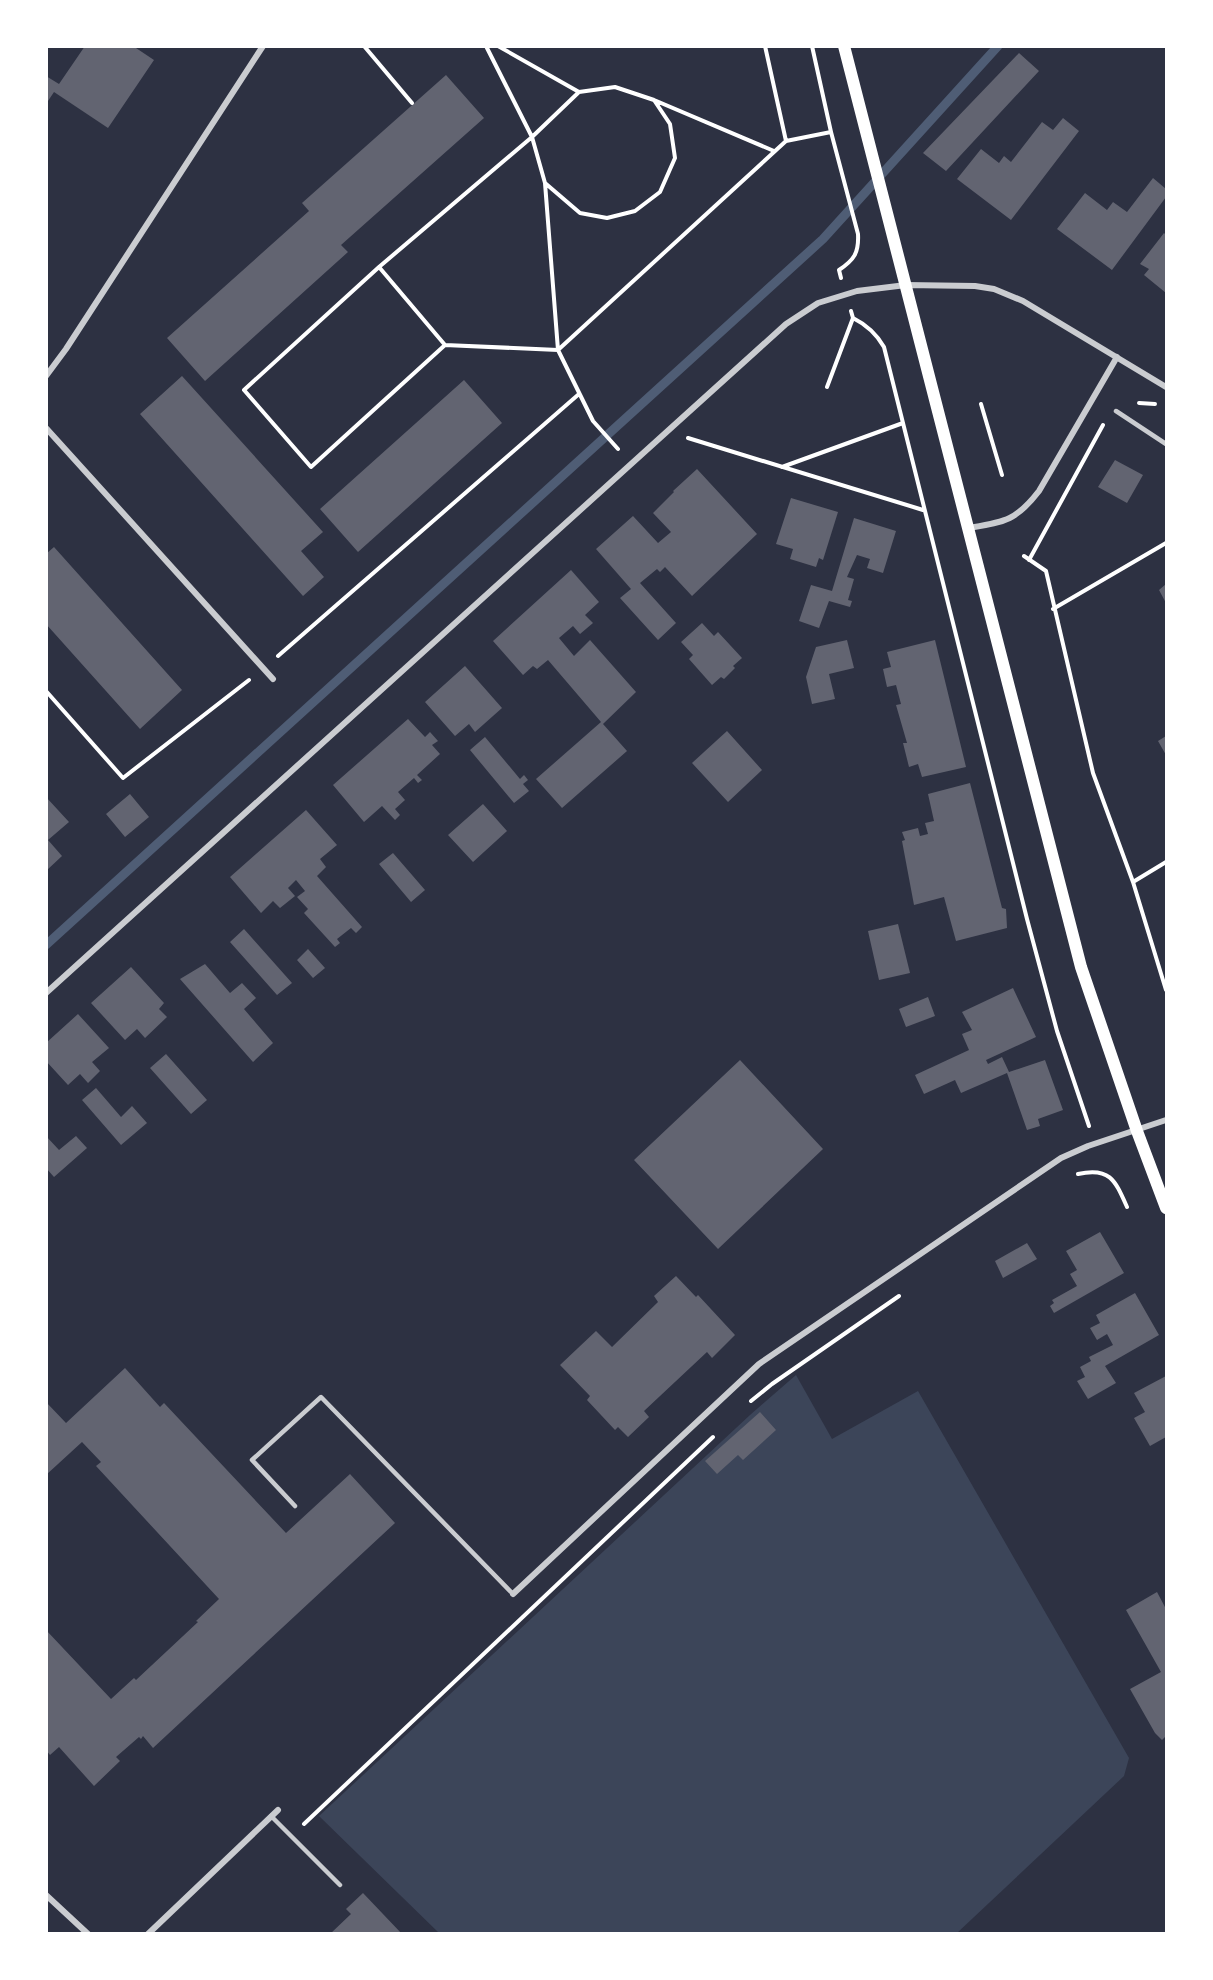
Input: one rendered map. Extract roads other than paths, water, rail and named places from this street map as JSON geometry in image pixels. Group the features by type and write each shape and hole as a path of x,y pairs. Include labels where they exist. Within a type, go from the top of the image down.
{"main road":[{"path":"844,46 1081,967 1137,1131 1167,1208"}],"street":[{"path":"46,376 66,349 263,46"},
{"path":"46,993 786,324 818,303 846,294 906,285 950,284 994,289 1023,302 1167,387"},
{"path":"968,528 998,523 1023,511 1030,503 1117,357"},
{"path":"46,428 273,679"},
{"path":"513,1594 759,1364 1061,1158 1167,1120"},
{"path":"148,1934 278,1809"},
{"path":"46,1895 88,1934"}],"lane":[{"path":"1116,411 1167,444"},
{"path":"295,1506 252,1460 321,1397 513,1594"},
{"path":"271,1816 340,1885"}],"waterway":[{"path":"46,945 823,239 998,46"}]}
